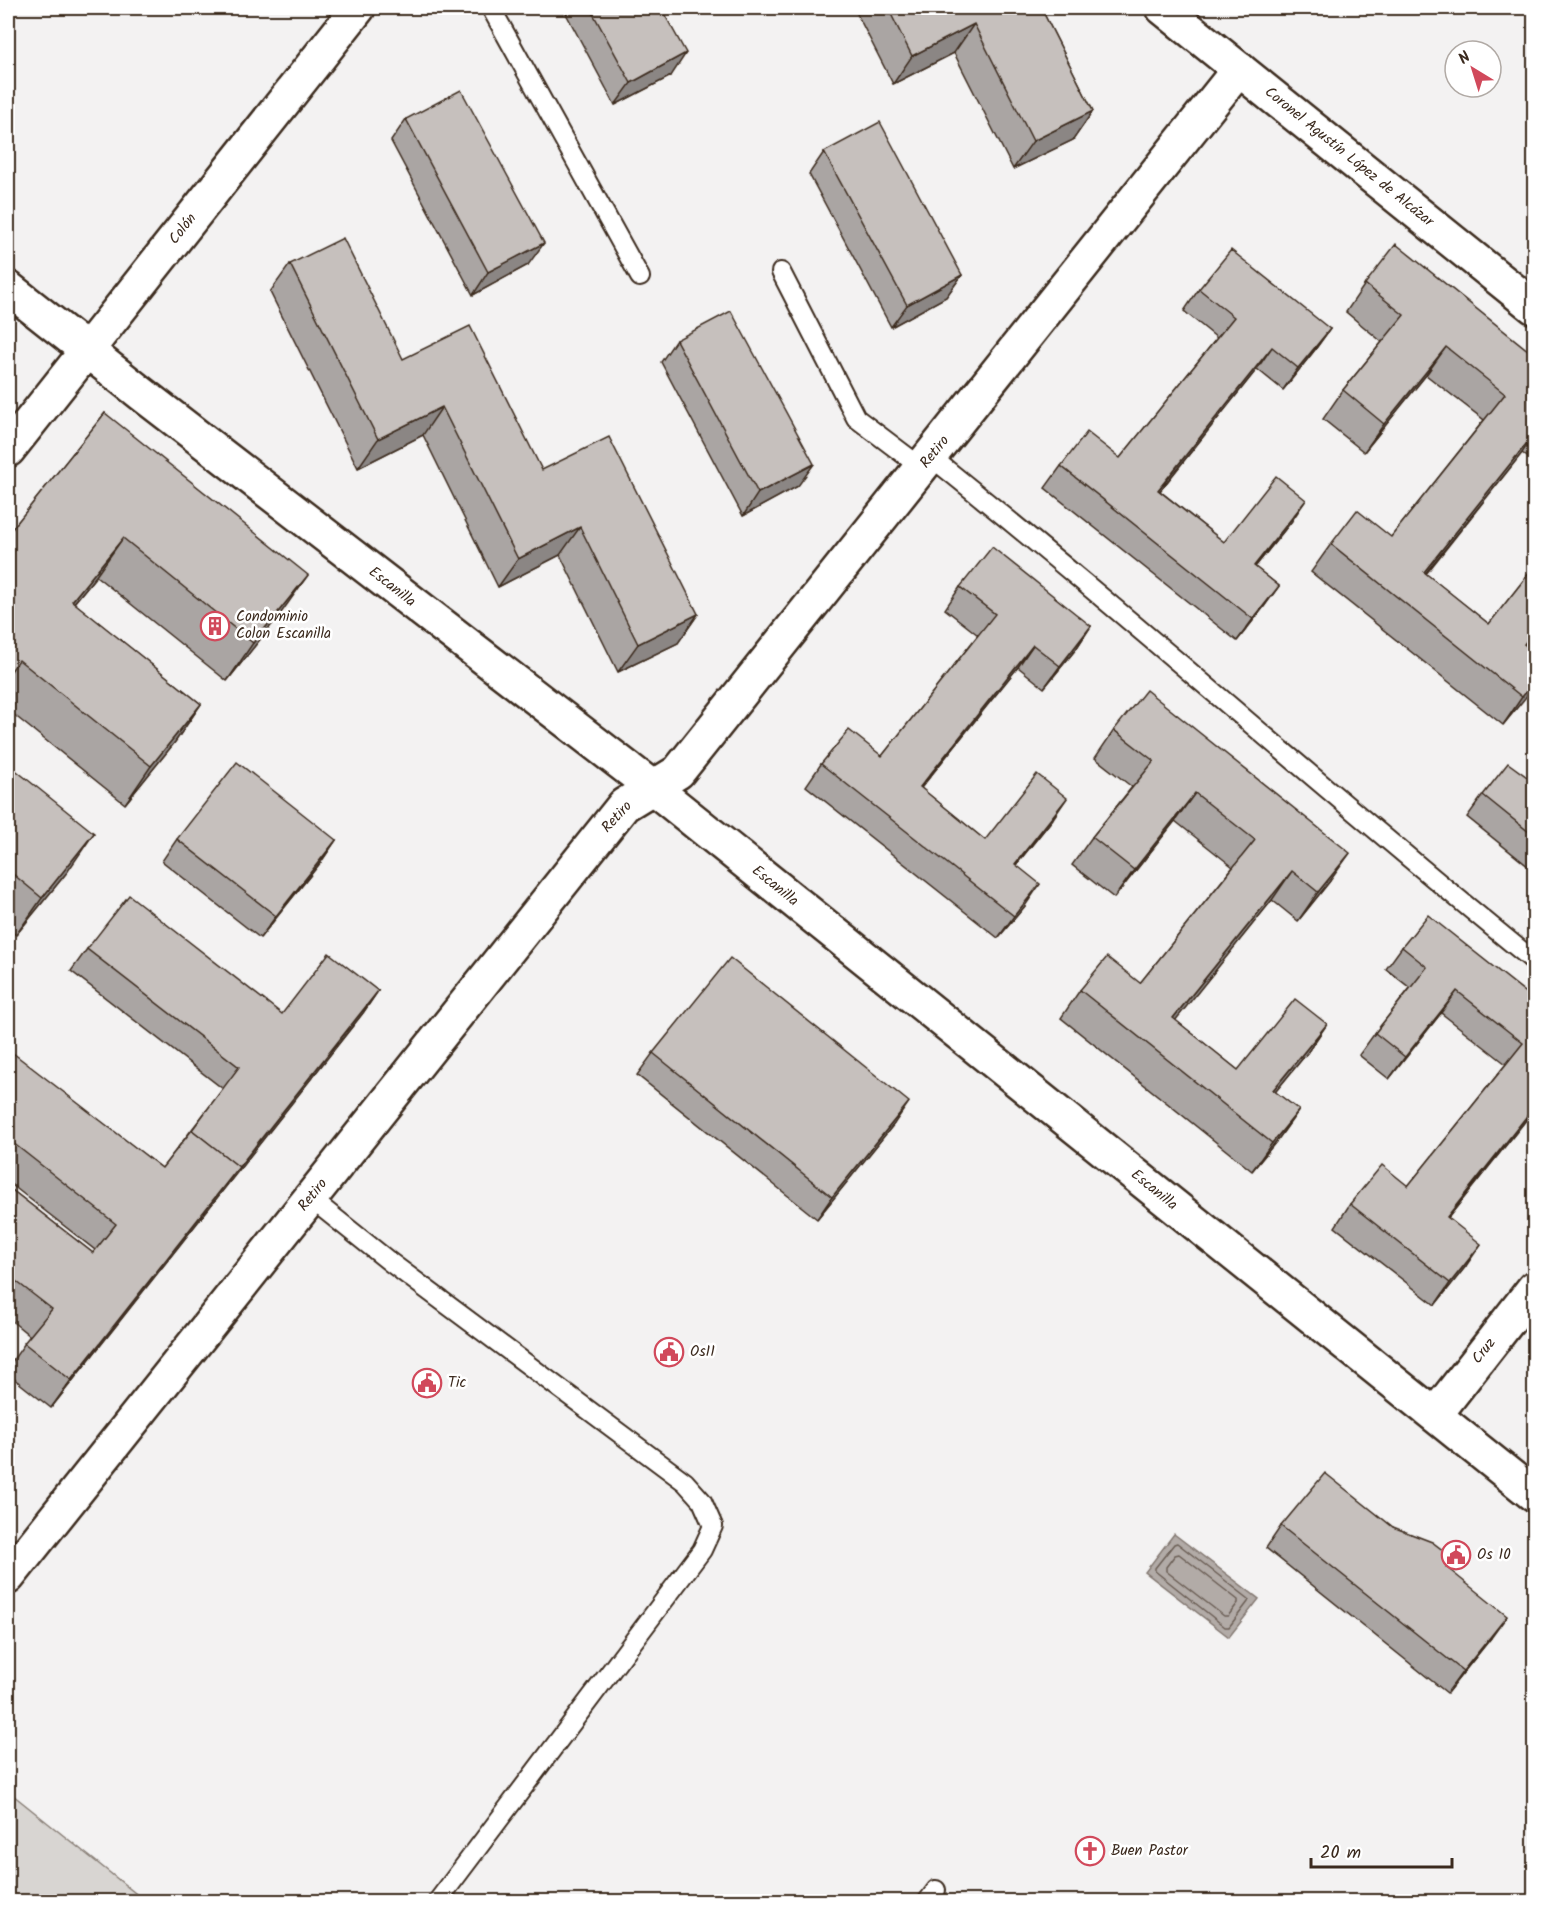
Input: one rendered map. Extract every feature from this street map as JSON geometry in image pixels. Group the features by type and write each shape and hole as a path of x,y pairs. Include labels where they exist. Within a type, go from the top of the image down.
{"street":[{"name":"Colón","path":"8,450 358,8"},
{"name":"Coronel Agustín López de Alcázar","path":"1163,8 1534,307"},
{"name":"Retiro","path":"8,1577 624,805 678,772 1239,69"},
{"name":"Escanilla","path":"8,288 86,351 652,787 1534,1495"},
{"name":"Cruz","path":"1435,1415 1534,1288"}],"lane":[{"path":"491,8 640,277"},
{"path":"781,272 856,418 927,462 1029,535 1319,782 1534,960"},
{"path":"310,1198 390,1262 685,1482 702,1502 713,1526 702,1550 437,1902"}],"shaded area":[{"path":"8,1791 145,1901 8,1901"}],"water":[{"path":"1174,1534 1259,1599 1229,1637 1145,1572"}],"building":[{"path":"590,8 661,8 686,53 631,83"},
{"path":"888,8 1041,8 1093,111 1033,141 974,24 912,56"},
{"path":"461,90 544,243 488,272 406,119"},
{"path":"880,122 962,275 907,305 824,152"},
{"path":"343,238 403,359 470,326 542,470 609,437 698,614 638,644 580,527 518,559 442,407 378,439 290,264"},
{"path":"1396,244 1534,355 1534,434 1424,572 1489,624 1534,567 1534,631 1524,644 1534,652 1534,682 1522,697 1331,544 1357,510 1391,537 1505,394 1446,347 1384,424 1343,390 1404,315 1365,284"},
{"path":"1231,250 1330,329 1298,368 1272,347 1158,490 1224,542 1276,476 1306,500 1254,566 1279,586 1253,619 1061,466 1087,432 1120,458 1234,317 1199,289"},
{"path":"731,311 814,464 758,493 676,340"},
{"path":"105,413 308,575 253,643 123,538 72,601 201,704 151,766 19,660 8,675 8,534"},
{"path":"992,547 1091,626 1060,666 1033,645 920,787 985,840 1037,774 1067,798 1015,864 1040,884 1014,916 821,764 849,730 882,756 995,614 960,587"},
{"path":"1146,690 1350,853 1318,892 1292,871 1173,1018 1238,1070 1295,999 1327,1024 1273,1090 1299,1110 1272,1143 1080,990 1107,957 1140,983 1255,840 1195,793 1134,870 1092,837 1154,761 1114,730"},
{"path":"237,762 336,840 276,916 177,839"},
{"path":"1508,763 1534,782 1534,836 1483,795"},
{"path":"8,764 94,833 42,898 8,870"},
{"path":"129,895 282,1014 329,953 378,991 239,1167 192,1130 239,1067 87,949"},
{"path":"1428,915 1534,999 1534,1107 1447,1217 1481,1244 1450,1283 1350,1204 1382,1165 1408,1186 1523,1043 1457,991 1405,1057 1375,1033 1427,967 1402,947"},
{"path":"730,958 909,1102 832,1197 653,1053"},
{"path":"9,1050 162,1168 192,1130 239,1167 71,1380 24,1343 52,1309 8,1275 8,1187 93,1253 116,1224 8,1139"},
{"path":"1325,1473 1393,1527 1432,1542 1453,1558 1446,1567 1507,1616 1463,1671 1281,1526"}],"place":[{"name":"Condominio Colon Escanilla","path":"215,626"},
{"name":"Os11","path":"669,1352"},
{"name":"Tic","path":"427,1383"},
{"name":"Os 10","path":"1456,1555"},
{"name":"Buen Pastor","path":"1090,1851"}]}
